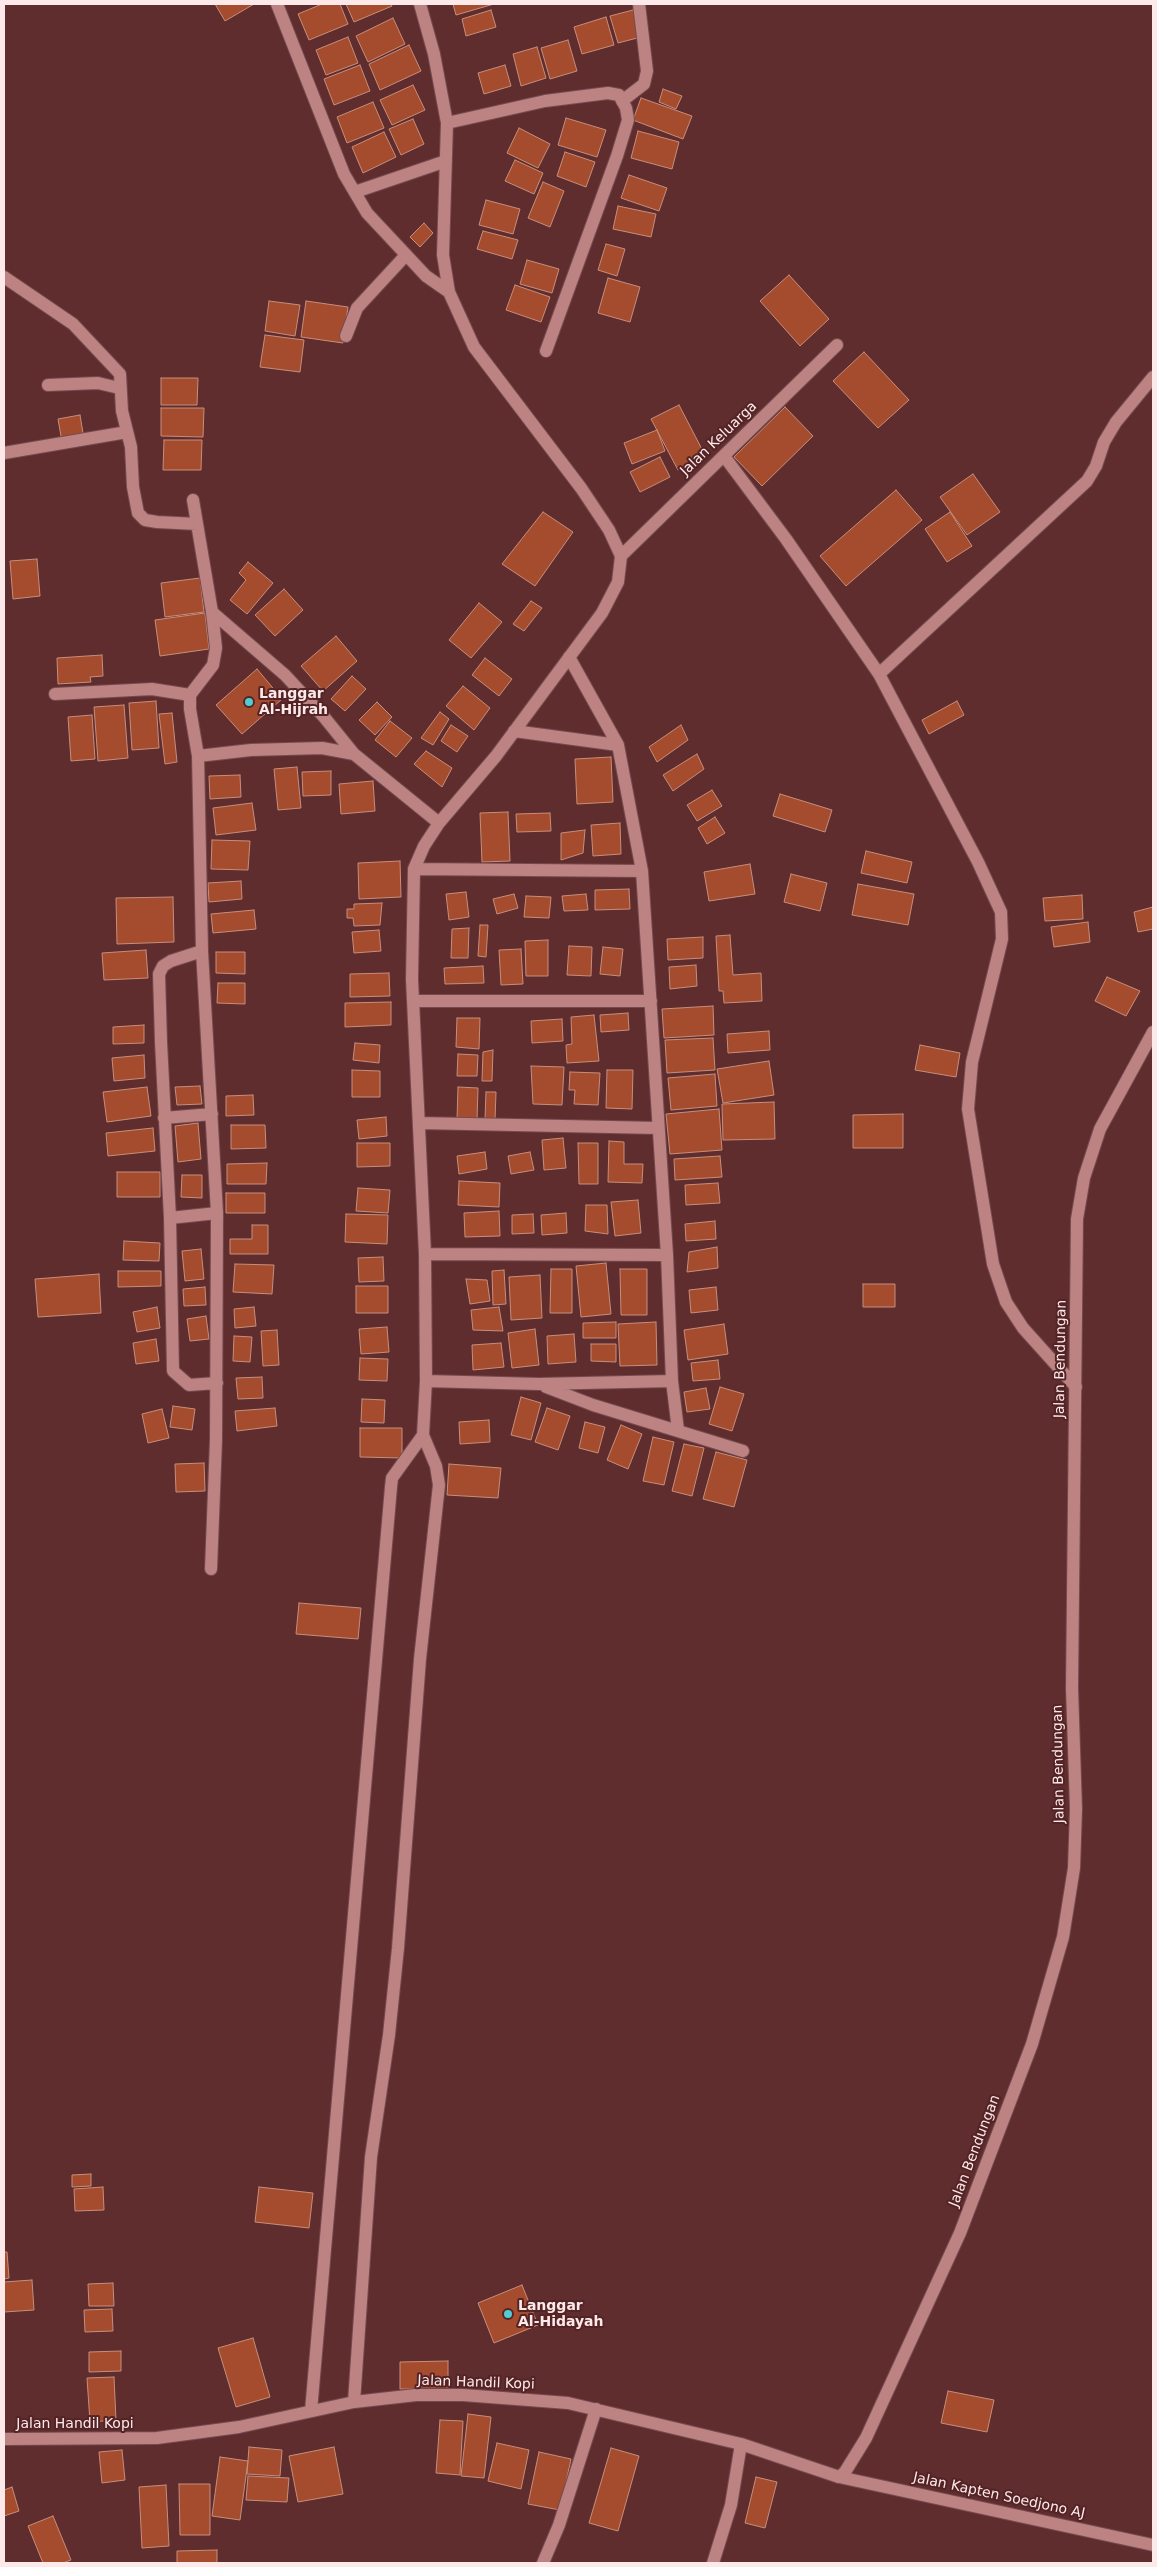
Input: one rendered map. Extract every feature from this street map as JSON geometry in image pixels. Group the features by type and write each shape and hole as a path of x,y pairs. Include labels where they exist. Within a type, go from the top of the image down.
{"street":[{"path":"277,4 344,174 367,213 426,276 449,292"},
{"path":"354,2402 371,2157 398,1948 420,1659 439,1485 436,1466 423,1436 426,1381 425,1254 414,1001 414,869 424,846 439,823 514,731 602,613 618,582 621,556 609,530 581,488 474,347 449,292 443,255 447,123 434,54 420,4"},
{"path":"622,101 644,84 647,71 639,4"},
{"path":"447,123 545,101 599,94 619,95 626,108 628,120 617,156 546,351"},
{"path":"355,192 446,161"},
{"path":"346,336 357,308 406,255"},
{"path":"4,277 74,324 120,374 119,388 122,411 131,447 133,487 138,513 145,520 197,524"},
{"name":"Jalan Keluarga","path":"621,556 837,345"},
{"path":"879,674 1087,481 1096,466 1104,442 1116,422 1153,377"},
{"path":"48,385 98,383 119,388"},
{"path":"4,453 127,432"},
{"path":"724,456 786,539 879,674 978,862 1001,912 1002,939 972,1062 968,1109 993,1264 1006,1302 1022,1328 1076,1387"},
{"path":"193,500 212,612 216,648 213,665 190,695 190,709 198,756 202,951 217,1213 217,1383 210,1569"},
{"path":"212,612 285,675 324,717 354,754 439,823"},
{"path":"569,657 618,745 642,871 667,1255 672,1381 678,1430"},
{"path":"55,694 152,690 190,695"},
{"path":"514,731 618,745"},
{"path":"198,756 251,750 322,748 354,754"},
{"path":"414,869 642,871"},
{"path":"202,951 171,961 163,966 159,974 170,1218 173,1371 190,1385 217,1383"},
{"path":"414,1001 651,1002"},
{"name":"Jalan Bendungan","path":"847,2468 866,2438 960,2233 1032,2044 1063,1937 1074,1868 1076,1809 1072,1688 1077,1220 1084,1178 1100,1129 1153,1032"},
{"path":"164,1118 212,1114"},
{"path":"419,1123 658,1128"},
{"path":"170,1218 217,1213"},
{"path":"425,1254 667,1255"},
{"path":"426,1381 539,1384 672,1381"},
{"path":"539,1384 593,1405 743,1451"},
{"path":"312,2411 392,1478 423,1436"},
{"name":"Jalan Handil Kopi","path":"4,2439 157,2438 238,2427 354,2402 416,2396 463,2395 568,2403 847,2468"},
{"path":"543,2563 559,2525 596,2409"},
{"path":"713,2563 731,2504 741,2444"},
{"name":"Jalan Kapten Soedjono AJ","path":"847,2468 1153,2545"}],"building":[{"path":"215,4 254,4 225,21"},
{"path":"322,4 340,4 348,24 309,40 298,14"},
{"path":"346,4 391,4 392,6 354,22"},
{"path":"453,4 494,4 456,15"},
{"path":"491,10 496,27 466,36 462,19"},
{"path":"633,10 641,37 618,43 610,16"},
{"path":"606,17 614,45 582,54 574,27"},
{"path":"393,18 405,44 368,62 356,36"},
{"path":"348,37 358,63 326,75 316,50"},
{"path":"568,40 577,71 550,79 541,48"},
{"path":"409,45 421,71 380,90 369,64"},
{"path":"537,47 546,78 521,86 513,54"},
{"path":"360,65 370,91 334,105 324,79"},
{"path":"505,65 511,86 484,94 478,73"},
{"path":"413,85 425,110 392,125 380,100"},
{"path":"663,89 682,96 676,109 659,102"},
{"path":"641,98 692,116 683,139 633,120"},
{"path":"373,102 384,128 347,143 337,117"},
{"path":"566,118 606,130 597,157 558,145"},
{"path":"413,119 424,144 401,155 389,129"},
{"path":"519,128 550,144 538,168 507,153"},
{"path":"638,131 679,142 672,169 631,158"},
{"path":"384,132 396,157 363,173 352,147"},
{"path":"565,152 595,162 586,187 557,176"},
{"path":"515,160 543,173 534,194 505,181"},
{"path":"629,175 667,188 659,211 621,198"},
{"path":"543,182 564,191 550,227 528,218"},
{"path":"486,200 520,209 513,234 479,225"},
{"path":"618,206 656,214 651,237 613,229"},
{"path":"424,223 433,233 420,247 410,237"},
{"path":"483,231 518,240 512,259 477,249"},
{"path":"606,244 625,249 617,276 598,270"},
{"path":"527,260 559,269 552,293 520,284"},
{"path":"789,275 829,319 800,346 760,301"},
{"path":"608,278 640,287 630,322 598,313"},
{"path":"515,285 550,297 541,322 506,310"},
{"path":"269,301 300,305 295,336 265,331"},
{"path":"306,301 348,307 343,343 301,337"},
{"path":"265,335 304,340 300,372 260,367"},
{"path":"864,352 909,400 878,428 833,381"},
{"path":"161,378 198,378 197,405 161,405"},
{"path":"679,405 705,455 678,470 651,419"},
{"path":"785,407 813,436 762,486 734,457"},
{"path":"161,408 204,408 203,437 161,436"},
{"path":"80,415 84,439 62,442 58,419"},
{"path":"657,430 665,451 632,464 624,443"},
{"path":"164,440 202,440 201,470 163,470"},
{"path":"660,457 670,477 640,492 630,472"},
{"path":"973,474 1000,512 967,535 940,497"},
{"path":"896,490 922,520 846,586 820,556"},
{"path":"543,512 573,532 535,586 502,564"},
{"path":"950,512 972,546 947,562 925,529"},
{"path":"37,559 40,596 13,599 10,561"},
{"path":"248,562 273,583 247,614 230,600 246,580 239,573"},
{"path":"200,578 204,612 165,617 161,583"},
{"path":"284,589 303,610 275,636 255,615"},
{"path":"531,601 542,608 524,631 513,624"},
{"path":"479,603 502,622 471,658 449,640"},
{"path":"205,613 209,649 160,656 155,620"},
{"path":"336,636 357,661 323,691 301,666"},
{"path":"102,655 103,676 90,677 91,682 58,684 57,658"},
{"path":"485,658 512,679 499,696 472,675"},
{"name":"Langgar Al-Hijrah","path":"257,669 282,699 242,734 216,705"},
{"path":"352,676 366,689 345,711 331,699"},
{"path":"463,686 490,708 474,730 446,706"},
{"path":"156,701 159,748 132,750 129,703"},
{"path":"957,701 964,715 929,734 922,720"},
{"path":"377,702 392,717 375,735 359,720"},
{"path":"124,705 128,758 98,761 94,707"},
{"path":"440,712 449,719 433,745 421,738"},
{"path":"172,713 177,762 165,764 159,714"},
{"path":"92,715 95,759 71,761 68,717"},
{"path":"390,721 412,738 396,757 375,740"},
{"path":"451,725 468,736 457,752 441,741"},
{"path":"681,725 688,740 657,762 649,747"},
{"path":"426,751 452,768 442,787 414,764"},
{"path":"697,754 704,769 673,791 663,775"},
{"path":"611,757 613,802 577,804 575,759"},
{"path":"297,767 301,808 278,810 274,769"},
{"path":"331,771 331,795 303,796 302,772"},
{"path":"240,775 241,797 210,799 209,776"},
{"path":"373,781 375,811 341,814 339,784"},
{"path":"712,790 722,806 697,821 687,805"},
{"path":"780,794 832,810 825,832 773,816"},
{"path":"252,803 256,830 216,835 213,808"},
{"path":"508,812 510,861 482,862 480,813"},
{"path":"550,813 551,831 517,832 516,814"},
{"path":"715,817 725,833 707,844 698,828"},
{"path":"620,823 621,854 593,856 591,825"},
{"path":"585,830 583,853 561,860 561,833"},
{"path":"212,840 250,841 248,870 211,869"},
{"path":"866,851 912,862 907,883 861,873"},
{"path":"400,861 401,897 359,899 358,863"},
{"path":"750,864 755,894 709,901 704,872"},
{"path":"791,874 827,883 820,911 784,902"},
{"path":"241,881 242,899 209,902 208,883"},
{"path":"858,884 914,894 908,925 852,915"},
{"path":"629,889 630,909 595,910 595,890"},
{"path":"466,892 469,917 449,920 446,894"},
{"path":"514,894 518,908 497,914 493,899"},
{"path":"586,894 588,910 564,911 562,896"},
{"path":"1082,895 1083,919 1045,921 1043,898"},
{"path":"526,896 551,897 549,918 524,917"},
{"path":"173,897 174,942 117,944 116,898"},
{"path":"382,903 380,925 354,926 353,918 347,918 347,909 354,909 354,904"},
{"path":"1153,907 1153,929 1138,932 1134,912"},
{"path":"254,910 256,929 213,933 211,914"},
{"path":"1088,922 1090,942 1054,947 1051,927"},
{"path":"480,925 488,925 486,957 478,956"},
{"path":"469,928 468,958 451,958 452,929"},
{"path":"379,930 381,951 354,953 352,932"},
{"path":"730,935 733,975 761,973 762,1001 724,1003 723,991 719,991 716,936"},
{"path":"703,937 703,958 668,960 667,939"},
{"path":"548,940 548,976 526,976 525,941"},
{"path":"569,946 592,947 591,976 567,975"},
{"path":"603,947 623,949 620,976 600,974"},
{"path":"521,949 523,984 501,985 499,950"},
{"path":"146,950 148,978 104,980 102,953"},
{"path":"216,952 245,952 245,974 216,973"},
{"path":"696,965 697,986 670,989 669,967"},
{"path":"483,966 484,983 445,984 444,968"},
{"path":"389,973 390,996 350,997 350,974"},
{"path":"1107,977 1140,991 1126,1016 1095,1001"},
{"path":"218,983 245,983 245,1004 217,1003"},
{"path":"391,1002 391,1025 345,1027 345,1003"},
{"path":"713,1006 714,1035 664,1038 662,1009"},
{"path":"628,1013 629,1030 601,1032 600,1015"},
{"path":"594,1015 599,1061 567,1063 566,1045 572,1044 571,1017"},
{"path":"457,1018 480,1018 479,1049 456,1047"},
{"path":"562,1019 563,1041 532,1043 531,1021"},
{"path":"144,1025 144,1043 113,1044 113,1027"},
{"path":"769,1031 770,1050 728,1053 727,1034"},
{"path":"713,1038 715,1070 667,1073 665,1040"},
{"path":"355,1043 380,1045 379,1063 353,1060"},
{"path":"920,1045 960,1053 956,1077 915,1070"},
{"path":"493,1050 492,1081 482,1081 483,1052"},
{"path":"458,1054 478,1055 477,1076 457,1076"},
{"path":"144,1055 145,1078 114,1081 112,1058"},
{"path":"769,1061 774,1095 723,1103 717,1069"},
{"path":"531,1066 564,1067 562,1105 533,1104"},
{"path":"352,1070 380,1071 380,1097 352,1097"},
{"path":"607,1070 633,1070 632,1109 606,1108"},
{"path":"570,1072 600,1073 598,1105 574,1104 575,1090 569,1090"},
{"path":"715,1074 717,1106 671,1110 668,1078"},
{"path":"200,1086 202,1104 177,1105 175,1087"},
{"path":"147,1087 151,1116 107,1122 103,1092"},
{"path":"458,1087 478,1088 477,1120 457,1120"},
{"path":"486,1092 496,1092 495,1120 485,1119"},
{"path":"253,1095 254,1115 226,1116 226,1096"},
{"path":"774,1102 775,1139 723,1140 722,1104"},
{"path":"719,1109 722,1150 670,1154 666,1114"},
{"path":"903,1114 903,1148 853,1148 853,1115"},
{"path":"386,1117 387,1136 359,1139 357,1120"},
{"path":"198,1123 201,1159 178,1162 175,1126"},
{"path":"231,1125 265,1125 266,1148 231,1149"},
{"path":"153,1128 155,1151 108,1156 106,1133"},
{"path":"563,1138 566,1168 544,1170 542,1140"},
{"path":"609,1141 624,1142 624,1164 643,1164 642,1183 608,1182"},
{"path":"357,1143 390,1143 390,1166 357,1167"},
{"path":"578,1143 598,1143 598,1184 579,1184"},
{"path":"485,1152 487,1169 459,1174 457,1156"},
{"path":"530,1152 534,1170 511,1174 508,1156"},
{"path":"720,1156 722,1177 675,1180 674,1159"},
{"path":"267,1163 266,1184 227,1184 227,1164"},
{"path":"117,1172 160,1172 160,1197 117,1197"},
{"path":"182,1175 202,1175 202,1198 181,1197"},
{"path":"459,1181 500,1183 499,1207 458,1205"},
{"path":"718,1183 720,1203 686,1205 685,1185"},
{"path":"358,1188 390,1190 388,1213 356,1211"},
{"path":"226,1193 265,1193 265,1213 226,1213"},
{"path":"638,1200 641,1233 615,1236 611,1202"},
{"path":"586,1205 607,1205 608,1234 585,1231"},
{"path":"499,1211 500,1236 465,1237 464,1213"},
{"path":"566,1213 567,1233 542,1235 541,1215"},
{"path":"346,1214 388,1215 387,1244 345,1242"},
{"path":"533,1214 534,1233 512,1234 512,1215"},
{"path":"715,1221 716,1239 686,1241 685,1224"},
{"path":"252,1225 268,1225 268,1254 230,1254 230,1239 252,1239"},
{"path":"124,1241 160,1243 159,1261 123,1260"},
{"path":"717,1247 718,1268 687,1272 689,1252"},
{"path":"201,1249 204,1279 185,1281 182,1251"},
{"path":"383,1257 384,1281 359,1282 358,1258"},
{"path":"606,1263 611,1314 581,1317 576,1266"},
{"path":"235,1264 274,1265 272,1294 233,1292"},
{"path":"551,1269 572,1269 572,1313 550,1313"},
{"path":"620,1269 647,1269 647,1315 621,1315"},
{"path":"504,1270 506,1304 493,1305 492,1271"},
{"path":"118,1271 161,1271 161,1286 118,1287"},
{"path":"99,1274 101,1313 38,1317 35,1279"},
{"path":"540,1275 542,1318 511,1320 509,1277"},
{"path":"466,1279 487,1280 490,1301 470,1304"},
{"path":"863,1284 895,1284 895,1307 863,1307"},
{"path":"356,1286 388,1286 388,1313 356,1313"},
{"path":"205,1287 206,1305 184,1306 183,1289"},
{"path":"716,1287 718,1310 691,1313 689,1290"},
{"path":"157,1307 160,1328 137,1332 133,1312"},
{"path":"254,1307 256,1326 235,1328 234,1309"},
{"path":"499,1307 503,1331 473,1330 471,1310"},
{"path":"206,1316 209,1339 190,1341 187,1319"},
{"path":"616,1322 616,1338 583,1338 583,1323"},
{"path":"656,1322 657,1365 620,1366 618,1324"},
{"path":"724,1324 728,1354 688,1360 684,1330"},
{"path":"387,1327 389,1352 361,1354 359,1329"},
{"path":"535,1329 539,1365 512,1368 508,1333"},
{"path":"277,1330 279,1365 263,1366 261,1331"},
{"path":"574,1334 576,1362 548,1364 547,1336"},
{"path":"234,1336 252,1337 250,1362 233,1361"},
{"path":"156,1339 159,1361 136,1364 133,1343"},
{"path":"501,1343 504,1367 473,1370 472,1345"},
{"path":"591,1344 616,1344 616,1362 591,1361"},
{"path":"360,1358 388,1359 387,1381 359,1380"},
{"path":"718,1360 720,1379 693,1381 691,1363"},
{"path":"262,1377 263,1398 238,1399 236,1378"},
{"path":"720,1387 744,1394 732,1431 709,1424"},
{"path":"706,1388 710,1409 687,1412 684,1392"},
{"path":"521,1397 541,1403 531,1440 511,1435"},
{"path":"362,1399 385,1400 384,1423 361,1422"},
{"path":"173,1406 195,1409 192,1430 170,1427"},
{"path":"275,1408 277,1426 237,1431 235,1411"},
{"path":"547,1408 570,1416 558,1450 535,1442"},
{"path":"162,1409 169,1438 148,1443 142,1414"},
{"path":"489,1420 490,1442 460,1444 459,1422"},
{"path":"585,1422 605,1427 598,1453 579,1448"},
{"path":"621,1425 642,1434 628,1469 607,1460"},
{"path":"360,1428 402,1428 402,1458 360,1457"},
{"path":"653,1437 674,1442 664,1485 643,1481"},
{"path":"684,1444 704,1448 692,1496 672,1491"},
{"path":"716,1452 747,1460 734,1507 703,1499"},
{"path":"204,1463 205,1491 176,1492 175,1464"},
{"path":"449,1464 501,1468 498,1498 447,1495"},
{"path":"299,1603 361,1608 358,1639 296,1634"},
{"path":"91,2174 91,2186 72,2187 72,2175"},
{"path":"103,2187 104,2210 75,2211 74,2189"},
{"path":"259,2187 313,2193 309,2228 255,2222"},
{"path":"4,2252 7,2252 9,2278 4,2279"},
{"path":"32,2280 34,2310 4,2312 4,2282"},
{"path":"113,2283 114,2306 89,2306 88,2284"},
{"name":"Langgar Al-Hidayah","path":"522,2285 538,2325 494,2343 478,2303"},
{"path":"112,2309 113,2331 85,2332 84,2310"},
{"path":"253,2338 270,2397 236,2407 218,2348"},
{"path":"121,2351 121,2371 89,2372 89,2352"},
{"path":"448,2361 448,2389 400,2389 400,2362"},
{"path":"114,2377 116,2420 90,2422 87,2378"},
{"path":"948,2391 994,2400 987,2432 941,2423"},
{"path":"468,2414 491,2417 484,2478 461,2476"},
{"path":"440,2420 463,2421 460,2475 436,2473"},
{"path":"497,2443 529,2450 521,2489 488,2481"},
{"path":"249,2447 282,2450 280,2476 247,2474"},
{"path":"334,2447 343,2494 298,2502 289,2456"},
{"path":"611,2448 639,2456 618,2531 589,2523"},
{"path":"122,2450 125,2480 102,2483 99,2452"},
{"path":"539,2452 571,2459 560,2510 528,2504"},
{"path":"220,2457 248,2461 240,2520 212,2516"},
{"path":"248,2476 289,2478 287,2502 246,2500"},
{"path":"756,2477 777,2482 765,2528 745,2523"},
{"path":"179,2484 210,2484 210,2535 180,2535"},
{"path":"166,2485 169,2546 142,2548 139,2487"},
{"path":"12,2487 19,2511 4,2516 4,2490"},
{"path":"53,2516 71,2560 63,2563 43,2563 28,2526"},
{"path":"217,2550 217,2563 177,2563 177,2551"}],"place":[{"name":"Langgar Al-Hijrah","path":"249,702"},
{"name":"Langgar Al-Hidayah","path":"508,2314"}]}
